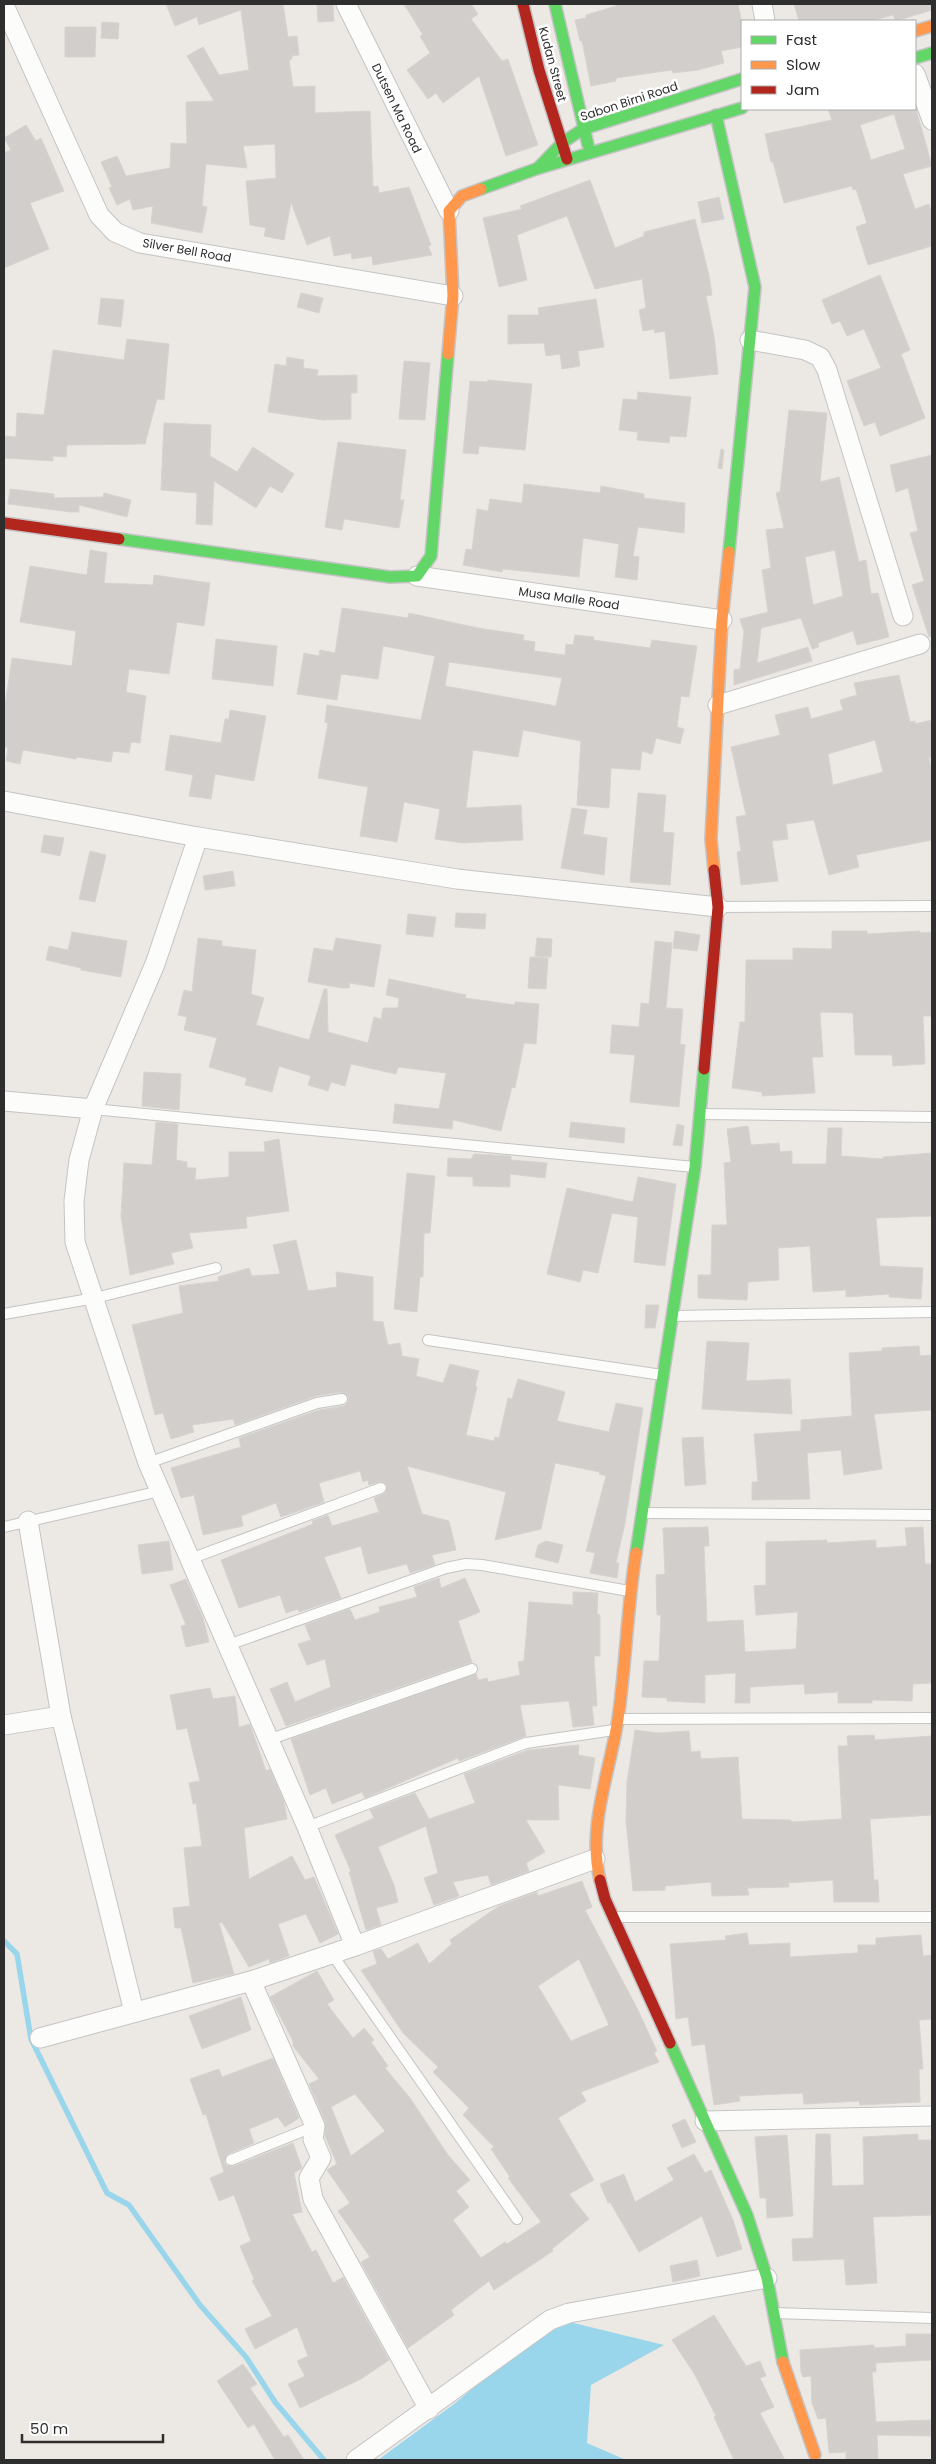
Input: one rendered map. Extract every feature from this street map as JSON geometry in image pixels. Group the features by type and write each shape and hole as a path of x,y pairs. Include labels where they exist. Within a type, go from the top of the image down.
{"street":[{"name":"Dutsen Ma Road","path":"346,4 449,211"},
{"name":"Kudan Street","path":"523,4 538,70 567,161"},
{"path":"555,4 583,129 590,152"},
{"path":"762,4 765,20"},
{"name":"Silver Bell Road","path":"4,5 99,216 115,232 140,243 453,296"},
{"path":"916,31 932,26"},
{"path":"916,58 932,53"},
{"path":"916,77 932,120"},
{"name":"Sabon Birni Road","path":"536,169 562,143 583,129 741,78"},
{"path":"4,523 390,577 417,576 431,556 453,296 449,211 462,196 536,169 741,108"},
{"path":"716,116 755,287 722,620 711,839 718,907 695,1167 630,1591 616,1724 598,1826 595,1860 605,1898 747,2215 767,2278 785,2371 815,2455"},
{"path":"750,340 805,350 820,357 827,370 903,616"},
{"name":"Musa Malle Road","path":"417,576 722,620"},
{"path":"718,705 920,644"},
{"path":"4,801 198,837 457,879 718,907"},
{"path":"198,837 155,964 94,1109 79,1160 74,1201 75,1242 148,1463 307,1827 356,1946"},
{"path":"4,1101 94,1109"},
{"path":"28,1522 61,1716 134,2012"},
{"path":"4,1725 61,1716"},
{"path":"40,2038 251,1981 356,1946 595,1860"},
{"path":"251,1981 315,2126 313,2139 321,2158 309,2178 313,2199 429,2409"},
{"path":"705,2121 932,2116"},
{"path":"356,2460 550,2320 569,2313 767,2278"}],"lane":[{"path":"718,907 932,906"},
{"path":"94,1109 695,1167"},
{"path":"701,1114 932,1117"},
{"path":"4,1314 95,1298 216,1268"},
{"path":"672,1316 932,1312"},
{"path":"428,1340 663,1376"},
{"path":"148,1463 317,1403 342,1399"},
{"path":"190,1559 381,1488"},
{"path":"4,1527 160,1491"},
{"path":"642,1513 932,1515"},
{"path":"228,1645 446,1568 466,1564 482,1565 630,1591"},
{"path":"268,1740 472,1668"},
{"path":"307,1827 526,1743 616,1724 932,1718"},
{"path":"614,1917 932,1917"},
{"path":"332,1954 517,2219"},
{"path":"231,2160 315,2126"},
{"path":"774,2313 932,2318"}],"water":[{"path":"557,2319 664,2345 591,2385 587,2443 626,2460 378,2460 454,2404"}],"building":[{"path":"166,4 283,4 288,37 297,36 299,55 292,56 292,59 289,60 293,87 315,86 315,113 370,111 373,187 378,186 379,193 409,187 431,245 428,246 432,255 373,265 372,256 352,259 351,253 334,256 330,236 307,245 291,202 284,240 264,236 266,228 250,225 246,181 276,178 275,144 243,146 247,168 206,164 202,206 207,207 202,233 151,223 153,206 133,210 130,199 117,205 109,188 112,187 101,162 117,156 126,176 170,168 171,143 187,144 186,102 214,101 187,56 203,47 219,75 249,70 241,10 199,25 197,17 175,26"},
{"path":"317,4 333,4 334,21 318,22"},
{"path":"404,4 471,4 478,14 471,19 502,61 508,59 538,145 506,156 479,76 443,103 436,93 428,99 407,70 430,53 420,36 423,35"},
{"path":"616,4 738,4 741,20 741,47 721,51 724,63 698,70 673,73 672,70 616,78 616,81 591,86 582,41 580,41 575,20 586,18 586,15 616,6"},
{"path":"794,4 932,4 932,10 899,20 896,20 893,15 875,20 799,20"},
{"path":"102,22 119,23 118,39 101,38"},
{"path":"65,27 96,27 95,57 65,57"},
{"path":"916,109 932,166 903,174 915,209 929,204 932,214 932,246 868,265 856,227 867,223 856,189 853,190 852,186 784,203 773,162 771,162 765,134 832,120 828,110","holes":["894,114 905,149 871,160 860,125"]},
{"path":"26,125 36,141 41,138 64,191 30,203 49,249 4,268 4,153 11,150 4,138"},
{"path":"590,180 615,248 644,236 644,232 695,219 712,295 706,296 714,336 718,374 670,379 665,331 655,333 654,329 643,331 639,310 646,308 642,279 595,289 567,216 517,235 527,280 499,287 483,218 522,209 520,206"},
{"path":"719,197 724,219 702,223 698,202"},
{"path":"880,275 910,350 901,354 925,418 880,436 875,422 864,426 847,381 881,368 864,329 847,336 840,321 832,324 822,300"},
{"path":"301,293 323,298 319,313 297,307"},
{"path":"101,298 124,300 121,327 98,324"},
{"path":"596,299 604,347 578,351 580,366 562,369 560,354 546,356 544,343 508,344 508,315 539,315 538,308"},
{"path":"127,339 169,344 164,400 157,399 145,444 67,445 66,457 53,456 53,461 4,458 4,436 16,437 17,413 44,415 53,350 124,360"},
{"path":"287,357 304,360 303,368 318,370 317,376 357,375 357,393 351,393 351,419 323,420 268,412 275,364 286,366"},
{"path":"404,361 430,363 425,420 399,419"},
{"path":"488,380 532,384 525,450 479,446 478,454 463,453 470,381 487,382"},
{"path":"638,392 691,397 686,437 670,436 669,443 637,440 638,432 619,430 623,399 637,400"},
{"path":"789,410 827,413 820,482 839,477 859,562 866,560 871,594 878,593 889,637 857,645 853,631 818,643 819,647 812,649 801,618 761,628 757,663 808,647 812,661 734,685 734,670 740,669 744,632 740,619 768,612 762,570 771,568 766,530 784,528 776,493 780,492","holes":["835,550 843,596 813,605 805,557"]},
{"path":"164,423 211,425 210,456 237,472 253,447 294,474 282,493 270,486 256,508 214,481 212,525 196,524 197,493 161,490"},
{"path":"338,442 406,450 400,500 404,500 399,528 344,519 342,530 325,527"},
{"path":"721,449 724,450 722,469 718,468"},
{"path":"932,455 932,636 929,637 912,585 924,581 910,533 918,531 908,488 896,492 890,465"},
{"path":"524,484 600,493 601,486 644,494 644,498 685,503 684,533 638,527 633,556 639,557 637,580 615,577 619,544 583,538 579,577 503,569 502,572 463,565 466,549 472,550 477,509 488,511 490,499 522,503"},
{"path":"10,489 54,494 54,498 103,497 104,493 131,500 127,517 79,505 79,512 71,512 8,504"},
{"path":"90,550 107,553 104,583 153,585 154,575 210,583 204,626 177,622 169,674 129,669 126,692 146,696 140,743 131,742 129,753 113,751 111,762 77,757 76,759 23,750 20,764 6,761 8,748 4,747 4,712 12,658 72,666 76,631 20,622 30,566 87,575"},
{"path":"342,608 408,618 409,613 478,628 524,635 523,640 535,642 534,651 565,655 566,644 573,645 575,635 594,637 593,640 650,648 652,640 697,646 689,697 681,696 677,727 684,729 680,744 656,738 652,754 642,751 640,770 611,768 609,808 577,805 581,741 523,730 518,757 473,750 466,808 521,805 523,840 463,843 435,839 440,809 404,802 397,842 360,836 368,787 318,778 328,723 325,722 327,705 421,720 435,656 383,646 378,679 341,674 337,700 297,694 304,653 319,656 320,650 335,653","holes":["449,662 562,678 556,706 445,686"]},
{"path":"216,639 277,646 273,686 212,679"},
{"path":"899,675 910,722 915,721 915,724 932,720 932,757 929,758 932,772 932,840 856,855 859,867 829,875 814,820 786,824 788,839 772,841 778,881 741,885 737,852 741,851 736,817 746,815 731,747 780,735 775,715 808,707 811,719 843,710 840,700 857,695 854,683","holes":["875,740 883,772 833,785 828,754"]},
{"path":"230,710 266,716 254,781 215,774 211,799 189,796 193,775 165,770 170,735 221,743 225,719 229,719"},
{"path":"638,793 666,795 663,832 674,833 670,885 630,882"},
{"path":"572,808 587,810 583,834 607,838 604,875 561,868"},
{"path":"44,835 64,838 60,856 41,852"},
{"path":"90,851 106,855 95,902 79,899"},
{"path":"233,871 235,886 205,890 203,876"},
{"path":"456,913 486,914 485,929 455,927"},
{"path":"408,914 436,917 433,937 406,934"},
{"path":"675,931 700,935 697,951 673,948"},
{"path":"832,931 867,931 867,934 932,932 932,1016 923,1016 925,1064 893,1066 892,1055 855,1055 853,1013 823,1012 820,1013 823,1057 812,1057 815,1093 762,1096 762,1092 732,1088 740,1022 745,1022 746,960 793,960 793,948 832,949"},
{"path":"72,932 127,941 121,977 81,970 81,968 46,960 49,946 68,950"},
{"path":"198,938 222,941 222,946 256,950 251,994 264,998 256,1025 309,1040 324,989 327,989 328,1032 368,1043 374,1017 381,1019 383,1008 398,1008 399,998 386,995 389,979 466,995 465,998 515,1005 515,1002 539,1004 536,1044 524,1043 515,1088 512,1087 501,1131 453,1120 452,1129 393,1123 395,1104 439,1109 446,1073 398,1067 396,1074 351,1064 345,1086 331,1082 328,1091 308,1085 311,1076 279,1066 272,1092 245,1085 247,1078 209,1067 217,1038 184,1030 187,1017 178,1015 184,990 192,992"},
{"path":"336,938 381,945 374,987 350,983 349,988 342,988 308,982 314,948 333,951"},
{"path":"537,938 552,939 551,957 535,956"},
{"path":"655,941 672,943 666,1008 683,1009 680,1044 685,1045 679,1107 630,1102 635,1055 610,1053 612,1025 639,1027 641,1003 649,1004"},
{"path":"530,957 548,958 546,989 528,988"},
{"path":"144,1072 181,1074 179,1110 142,1106"},
{"path":"156,1122 178,1124 176,1160 187,1162 187,1168 196,1168 195,1180 229,1177 229,1152 265,1152 264,1142 279,1139 289,1211 246,1217 247,1228 189,1233 193,1248 171,1253 174,1264 130,1275 121,1217 124,1163 152,1165"},
{"path":"571,1122 625,1128 624,1143 569,1137"},
{"path":"677,1124 684,1126 682,1146 673,1145"},
{"path":"748,1126 751,1145 779,1143 780,1152 792,1151 792,1164 826,1164 828,1128 842,1128 841,1156 883,1159 883,1157 932,1153 932,1216 876,1218 880,1266 923,1268 921,1299 889,1297 889,1294 846,1297 846,1290 813,1292 810,1246 778,1248 779,1280 748,1282 747,1300 698,1298 698,1275 711,1275 712,1225 727,1225 724,1163 731,1162 727,1129"},
{"path":"474,1154 511,1156 511,1160 547,1163 545,1178 510,1174 510,1187 473,1186 473,1177 447,1176 448,1158 471,1159"},
{"path":"407,1173 435,1176 430,1233 424,1233 423,1277 420,1277 417,1312 394,1309"},
{"path":"638,1177 676,1184 665,1266 634,1262 638,1217 612,1213 598,1273 583,1270 580,1282 547,1274 567,1188 633,1202"},
{"path":"296,1240 308,1291 337,1287 336,1272 373,1277 373,1321 383,1322 388,1345 400,1343 402,1356 419,1359 416,1376 443,1383 450,1364 479,1371 466,1435 494,1441 495,1437 499,1438 508,1398 512,1399 518,1379 565,1392 557,1421 609,1432 616,1403 643,1408 625,1523 616,1563 619,1563 617,1578 590,1573 595,1553 586,1551 606,1476 599,1474 600,1472 555,1463 541,1529 495,1540 506,1492 407,1466 422,1514 449,1521 456,1550 432,1555 435,1565 410,1573 407,1564 368,1574 361,1546 324,1557 341,1598 299,1612 298,1609 286,1613 280,1595 239,1608 221,1560 313,1524 312,1521 328,1515 332,1526 379,1512 374,1498 386,1493 387,1485 382,1481 369,1485 368,1480 363,1482 360,1471 319,1483 324,1502 281,1517 276,1503 241,1516 243,1526 203,1535 194,1495 181,1498 171,1468 241,1447 239,1438 319,1410 344,1406 348,1402 349,1397 341,1392 316,1396 235,1425 233,1419 192,1425 194,1432 171,1439 163,1413 155,1415 132,1325 183,1313 179,1286 219,1281 218,1277 249,1268 252,1276 280,1274 273,1245"},
{"path":"646,1305 659,1305 655,1328 645,1328"},
{"path":"707,1341 749,1343 746,1381 790,1379 792,1414 702,1409"},
{"path":"919,1346 920,1356 932,1355 932,1410 874,1414 882,1469 844,1475 841,1450 807,1453 810,1499 752,1500 752,1482 758,1482 754,1434 801,1431 801,1420 852,1416 849,1353 882,1351 882,1348"},
{"path":"703,1437 706,1484 685,1486 682,1438"},
{"path":"708,1527 709,1546 704,1546 707,1622 743,1620 745,1652 796,1649 798,1612 756,1615 754,1586 766,1585 766,1542 827,1540 827,1543 876,1540 876,1548 907,1546 905,1528 923,1527 925,1564 932,1564 932,1683 913,1684 912,1701 872,1700 872,1703 838,1703 838,1692 805,1694 804,1684 750,1687 750,1703 735,1703 736,1673 705,1675 705,1703 667,1701 667,1698 642,1697 644,1661 659,1661 661,1615 657,1615 656,1575 665,1574 663,1528"},
{"path":"169,1541 173,1570 142,1574 138,1545"},
{"path":"546,1541 563,1545 558,1563 535,1557 538,1545"},
{"path":"439,1578 441,1588 465,1578 480,1612 458,1621 472,1662 286,1726 270,1689 287,1682 295,1702 331,1687 325,1659 307,1665 298,1644 311,1640 305,1625 350,1609 355,1620 380,1612 379,1607 417,1597 414,1587"},
{"path":"186,1579 203,1618 209,1642 186,1647 181,1626 186,1625 170,1585"},
{"path":"573,1592 598,1593 597,1614 600,1615 600,1656 594,1656 597,1706 592,1706 594,1725 573,1727 569,1701 520,1705 526,1736 459,1761 458,1758 365,1798 362,1792 332,1804 326,1788 310,1795 291,1739 476,1674 478,1680 487,1678 488,1682 520,1675 518,1662 524,1661 529,1602 573,1605"},
{"path":"210,1688 213,1699 235,1696 239,1727 250,1724 266,1771 270,1769 284,1802 287,1819 244,1828 249,1879 292,1856 305,1880 314,1877 338,1934 320,1943 306,1914 278,1924 289,1956 270,1963 269,1959 249,1967 222,1922 219,1923 234,1974 193,1983 181,1928 175,1928 173,1908 190,1906 184,1848 202,1846 196,1803 193,1804 189,1783 200,1781 187,1728 177,1730 170,1695"},
{"path":"635,1730 658,1733 689,1731 691,1752 700,1751 701,1759 738,1757 742,1819 791,1820 791,1822 842,1819 838,1746 848,1746 847,1736 874,1735 875,1740 932,1736 932,1815 870,1819 874,1880 878,1880 879,1902 834,1902 833,1880 788,1883 789,1887 747,1888 749,1895 712,1896 711,1882 665,1886 665,1890 633,1891 626,1821 627,1782"},
{"path":"579,1745 578,1755 595,1758 590,1789 558,1785 559,1820 526,1820 545,1852 526,1863 529,1871 491,1885 488,1875 453,1882 459,1896 434,1905 424,1878 438,1873 426,1826 378,1847 394,1885 398,1902 376,1908 381,1925 366,1930 349,1872 351,1871 335,1835 374,1818 370,1810 415,1793 429,1819 475,1803 464,1774 528,1750"},
{"path":"582,1881 592,1907 585,1910 637,2008 657,2051 654,2053 659,2062 581,2092 586,2101 558,2118 594,2180 569,2194 589,2219 552,2249 553,2251 494,2290 489,2281 451,2310 454,2315 408,2348 361,2262 370,2257 338,2211 350,2203 327,2170 337,2164 325,2136 325,2121 309,2084 319,2079 293,2046 293,2041 270,1997 317,1971 334,2000 327,2004 353,2038 364,2028 374,2040 371,2042 388,2066 385,2068 410,2098 448,2155 470,2180 456,2191 469,2207 453,2220 481,2258 541,2222 508,2178 510,2177 491,2149 494,2147 463,2115 469,2108 433,2072 438,2067 403,2033 361,1970 377,1964 373,1951 381,1949 388,1959 418,1943 429,1964 452,1944 450,1940 499,1906 537,1892 538,1896","holes":["579,1959 609,2025 571,2041 538,1986","355,2094 385,2131 351,2156 331,2107"]},
{"path":"747,1933 749,1945 790,1943 790,1957 858,1953 858,1945 876,1945 876,1938 921,1935 923,1956 932,1955 932,2019 919,2020 923,2069 919,2069 920,2102 860,2105 859,2101 804,2104 803,2093 739,2096 740,2101 714,2105 705,2044 692,2046 688,2017 676,2019 670,1944 726,1940 725,1936"},
{"path":"241,1997 251,2030 202,2049 189,2016"},
{"path":"273,2058 299,2118 285,2127 278,2117 249,2129 254,2143 228,2154 224,2162 227,2166 234,2166 293,2143 302,2168 294,2173 302,2212 292,2214 312,2252 316,2250 333,2283 343,2277 389,2360 361,2379 300,2408 288,2384 305,2376 297,2361 308,2356 297,2327 255,2349 245,2329 272,2316 252,2281 254,2279 240,2246 251,2241 234,2195 219,2201 210,2178 224,2172 206,2114 203,2115 190,2079 219,2069 222,2077"},
{"path":"685,2119 696,2142 682,2148 672,2125"},
{"path":"816,2134 830,2134 832,2186 864,2185 863,2137 918,2134 918,2140 932,2140 932,2215 873,2217 877,2283 846,2285 844,2259 793,2261 792,2239 813,2238"},
{"path":"787,2135 793,2216 767,2218 766,2198 760,2198 755,2137"},
{"path":"694,2154 705,2173 711,2170 733,2220 742,2249 717,2257 702,2216 639,2252 610,2202 608,2203 600,2184 624,2174 635,2202 674,2180 667,2168"},
{"path":"697,2260 700,2276 673,2282 670,2266"},
{"path":"714,2315 746,2366 760,2361 766,2376 760,2378 774,2407 760,2413 785,2460 734,2460 714,2417 716,2416 695,2375 672,2340"},
{"path":"906,2334 932,2334 932,2360 876,2363 876,2372 872,2372 876,2422 931,2420 931,2436 877,2435 878,2460 846,2460 846,2452 829,2453 826,2418 818,2419 812,2403 811,2376 803,2377 801,2372 800,2350 874,2345 874,2348 906,2346"},
{"path":"243,2364 257,2384 250,2388 284,2437 288,2435 304,2460 275,2460 254,2424 248,2428 217,2381"}],"waterway":[{"path":"4,1941 17,1954 31,2039 107,2193 129,2205 200,2305 246,2357 275,2402 324,2460"}],"traffic: fast":[{"path":"555,4 588,145"},
{"path":"916,58 932,53"},
{"path":"538,168 562,143 583,129 741,79"},
{"path":"481,189 536,169 741,108"},
{"path":"716,115 755,287 729,552"},
{"path":"119,539 390,577 417,576 431,556 448,354"},
{"path":"636,1553 695,1167 704,1069"},
{"path":"670,2043 747,2215 767,2278 783,2362"}],"traffic: slow":[{"path":"916,31 932,26"},
{"path":"448,354 453,296 449,211 462,196 481,189"},
{"path":"714,870 711,839 722,620 729,552"},
{"path":"600,1880 596,1840 598,1820 618,1719 636,1553"},
{"path":"783,2362 815,2455"}],"traffic: jam":[{"path":"523,4 539,70 567,159"},
{"path":"4,523 119,539"},
{"path":"704,1069 718,907 714,870"},
{"path":"600,1880 605,1899 670,2043"}]}
